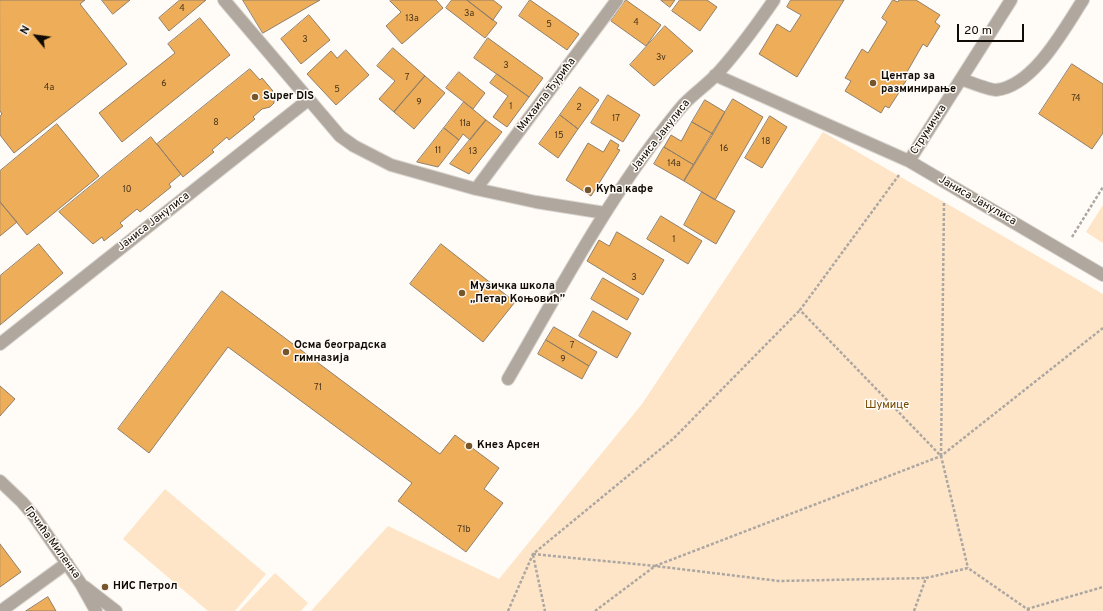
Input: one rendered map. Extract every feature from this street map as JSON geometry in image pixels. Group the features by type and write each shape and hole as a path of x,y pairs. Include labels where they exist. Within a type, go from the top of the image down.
{"street":[{"path":"224,0 340,136 368,154 391,165 476,189 536,202 605,212"},
{"name":"Михаила Ђурића","path":"476,189 617,0"},
{"path":"716,75 737,51 774,0"},
{"name":"Струмичка","path":"909,161 1011,0"},
{"path":"961,79 995,90 1013,85 1033,70 1054,45 1083,0"},
{"name":"Јаниса Јанулиса","path":"508,379 605,212 625,182 670,121 686,102 716,75 909,161 1103,275"},
{"name":"Јаниса Јанулиса","path":"0,344 308,100"},
{"name":"Грчића Миленка","path":"0,481 34,516 81,584 96,611"},
{"path":"1,611 67,563"},
{"path":"81,584 116,611"}],"path":[{"path":"508,611 533,554 674,438 800,310 909,161"},
{"path":"1063,251 1103,187"},
{"path":"944,199 941,456 968,568 1029,610 1103,587"},
{"path":"800,310 941,456"},
{"path":"595,611 655,566 941,456 1103,328"},
{"path":"533,554 655,566 780,581 926,578 968,568"},
{"path":"533,554 545,611"},
{"path":"914,611 926,578"}],"green space":[{"name":"Шумице","path":"823,132 1103,294 1103,611 311,611 388,526 499,579 642,404"},
{"path":"1103,205 1103,243 1086,232"},
{"path":"165,489 266,574 235,611 208,611 123,539"},
{"path":"275,573 308,603 301,611 239,611"}],"building":[{"path":"0,0 85,0 80,4 127,64 14,153 0,135 0,116 2,114 0,111"},
{"path":"102,0 130,0 113,14"},
{"path":"180,0 206,0 169,31 159,18"},
{"path":"243,0 320,0 263,33"},
{"path":"436,0 443,8 402,44 386,26 401,12 390,1"},
{"path":"452,0 467,0 497,23 485,38 446,8"},
{"path":"467,0 493,0 502,7 493,20"},
{"path":"530,0 579,34 567,50 519,16"},
{"path":"626,0 661,25 646,46 611,21"},
{"path":"661,0 675,0 670,7"},
{"path":"680,0 707,0 717,7 700,31 672,11"},
{"path":"791,0 844,0 797,77 759,54 777,24 790,32 801,15 787,7"},
{"path":"893,0 898,2 899,0 916,0 940,15 935,22 940,26 927,47 923,44 907,72 910,74 898,94 889,108 885,106 881,113 845,91 851,81 845,78 862,49 868,53 887,22 882,18"},
{"path":"309,15 330,40 301,64 281,39"},
{"path":"200,18 230,55 122,142 99,113 175,53 168,44"},
{"path":"665,26 693,51 654,86 630,65"},
{"path":"488,38 543,78 529,97 474,58"},
{"path":"393,48 425,76 394,112 379,99 395,81 377,66"},
{"path":"346,50 369,75 336,105 307,74 331,51 337,58"},
{"path":"1072,64 1103,84 1103,133 1092,149 1039,114"},
{"path":"250,69 260,80 262,78 273,91 270,93 274,98 274,103 270,107 262,109 253,117 255,119 229,140 227,137 212,150 214,152 183,177 157,144"},
{"path":"459,72 485,93 473,109 446,88"},
{"path":"497,74 529,97 507,127 493,117 508,96 490,83"},
{"path":"425,76 445,93 414,129 394,112"},
{"path":"580,87 599,100 578,129 560,115"},
{"path":"608,95 640,115 623,142 591,123"},
{"path":"733,99 763,117 715,200 684,181"},
{"path":"705,100 725,112 713,134 692,122"},
{"path":"464,102 486,120 470,140 463,134 459,140 444,128"},
{"path":"560,115 578,129 558,158 539,144"},
{"path":"770,116 787,127 762,168 745,158"},
{"path":"486,120 502,132 469,174 450,164"},
{"path":"692,122 713,134 694,165 664,147 671,135 681,141"},
{"path":"57,124 99,176 27,235 0,202 0,171"},
{"path":"444,128 459,140 438,167 417,162"},
{"path":"151,137 181,174 169,184 171,187 140,212 137,209 120,223 123,226 104,241 102,237 93,244 59,212"},
{"path":"611,140 619,145 617,149 620,150 591,196 566,180 588,143 603,152"},
{"path":"664,147 694,165 684,181 654,164"},
{"path":"702,192 735,211 716,244 684,225"},
{"path":"0,202 17,222 0,236"},
{"path":"661,216 702,241 688,264 647,239"},
{"path":"617,232 664,260 643,295 587,261 599,240 609,246"},
{"path":"39,244 63,273 0,325 0,276"},
{"name":"Музичка школа „Петар Коњовић”","path":"441,244 515,302 483,342 410,284"},
{"path":"603,278 639,299 627,320 591,299"},
{"path":"222,291 440,454 455,435 499,468 484,489 503,503 466,552 398,501 412,483 228,347 149,453 118,429"},
{"path":"593,311 631,333 617,358 579,336"},
{"path":"554,327 597,352 589,366 546,340"},
{"path":"546,340 589,366 582,379 538,354"},
{"path":"0,386 15,399 0,416"},
{"path":"0,544 21,572 0,587"},
{"path":"48,597 56,611 26,611"}],"place":[{"name":"Центар за разминирање","path":"873,83"},
{"name":"Super DIS","path":"255,97"},
{"name":"Кућа кафе","path":"588,190"},
{"name":"Музичка школа „Петар Коњовић”","path":"462,293"},
{"name":"Осма београдска гимназија","path":"286,352"},
{"name":"Кнез Арсен","path":"469,446"},
{"name":"НИС Петрол","path":"105,587"}]}
